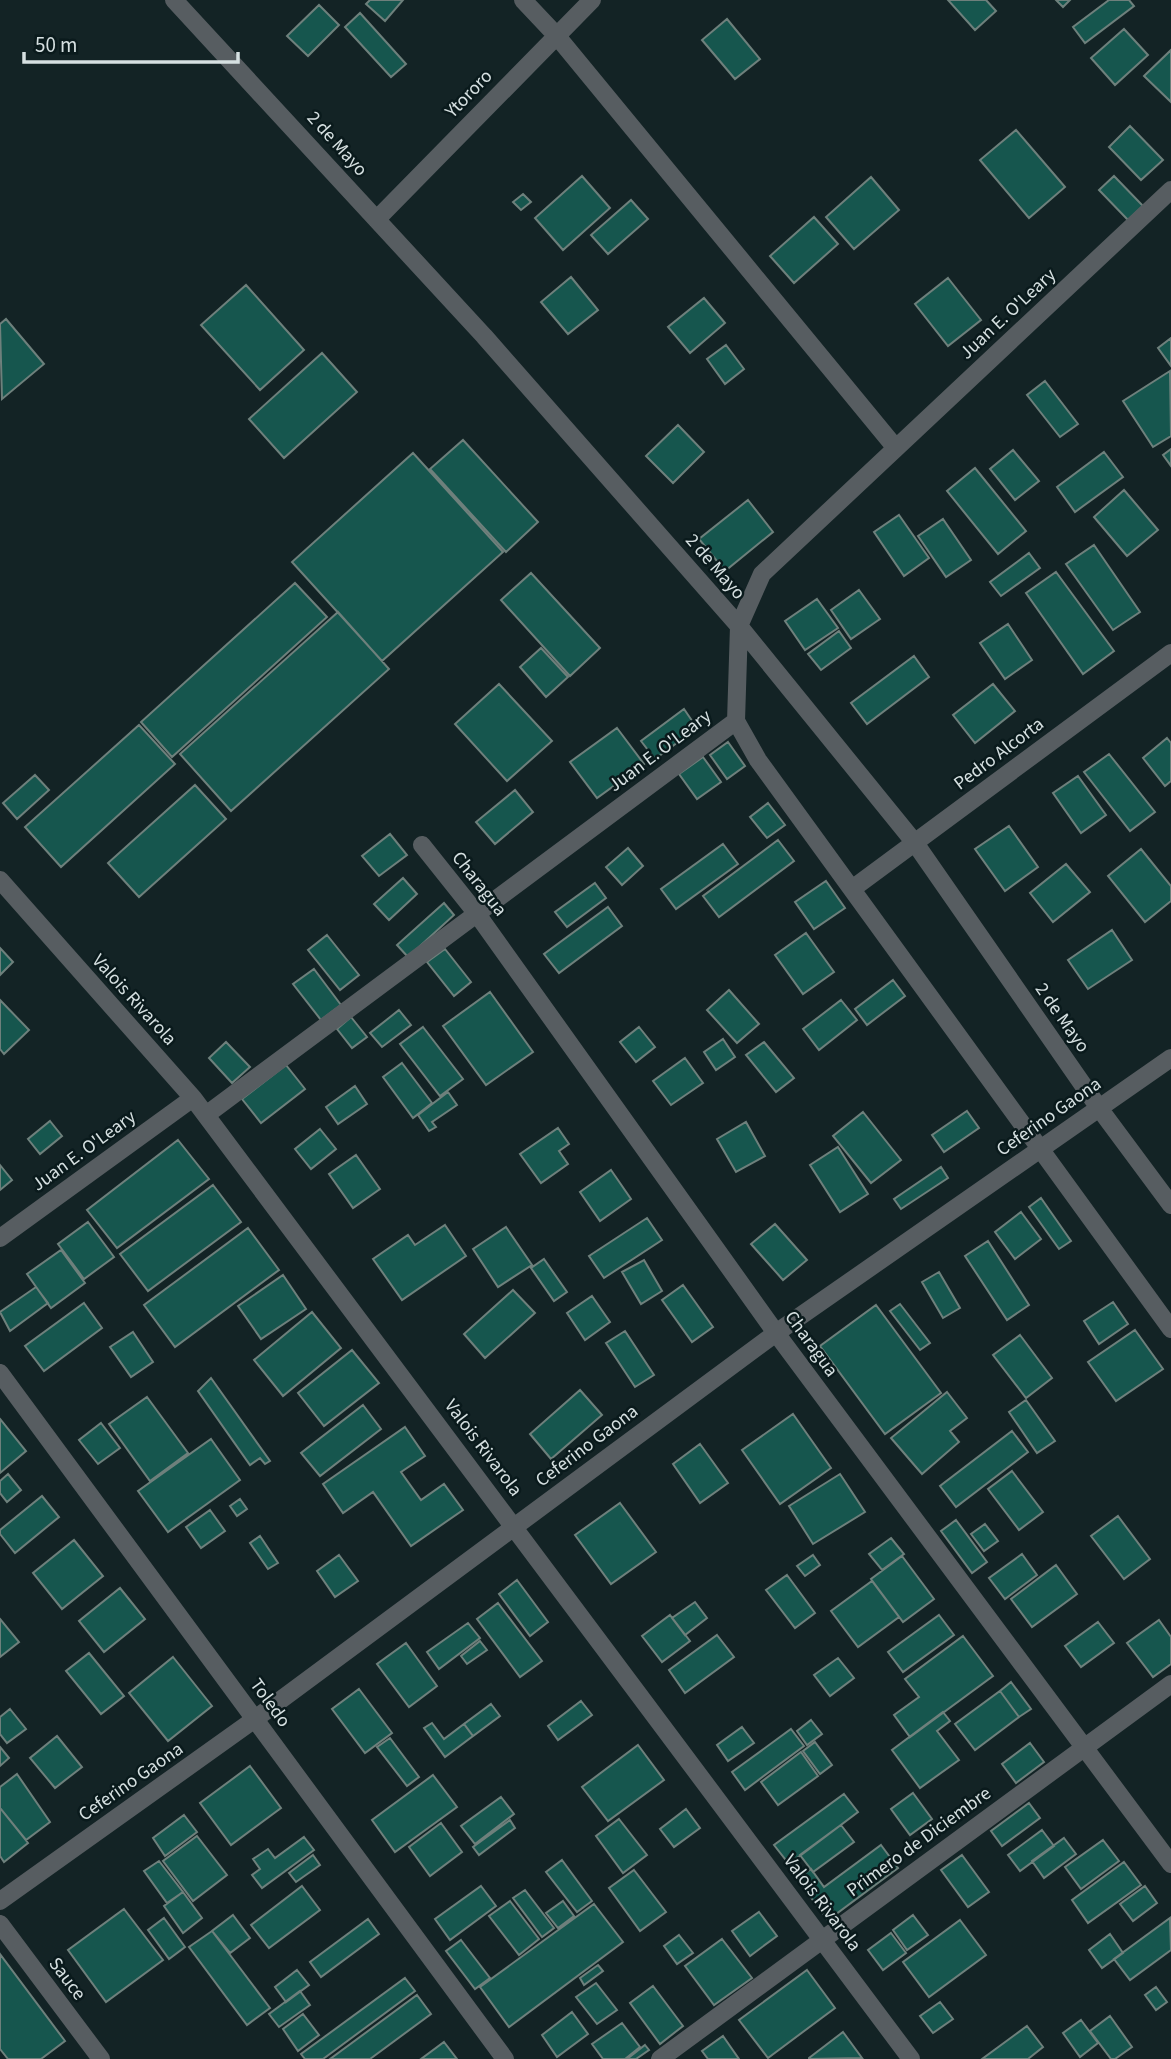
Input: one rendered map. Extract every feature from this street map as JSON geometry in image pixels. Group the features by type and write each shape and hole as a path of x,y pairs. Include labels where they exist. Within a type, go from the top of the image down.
{"street":[{"name":"2 de Mayo","path":"174,0 377,219 739,626 915,843 1099,1108 1171,1205"},
{"path":"523,0 556,35 895,447"},
{"name":"Ytororo","path":"377,219 592,0"},
{"name":"Juan E. O'Leary","path":"206,1115 736,721 739,626 762,574 1171,190"},
{"name":"Pedro Alcorta","path":"852,889 1171,653"},
{"path":"736,721 758,760 1171,1329"},
{"name":"Charagua","path":"422,845 477,914 776,1333 1171,1864"},
{"name":"Valois Rivarola","path":"0,880 206,1115 911,2059"},
{"name":"Ceferino Gaona","path":"0,1901 255,1719 776,1333 1171,1058"},
{"name":"Juan E. O'Leary","path":"0,1238 192,1098"},
{"name":"Toledo","path":"0,1373 505,2059"},
{"name":"Primero de Diciembre","path":"660,2059 1171,1684"},
{"name":"Sauce","path":"0,1924 100,2059"}],"building":[{"path":"370,0 403,0 385,21 366,4"},
{"path":"948,0 986,0 996,11 975,30"},
{"path":"1056,0 1070,0 1063,7"},
{"path":"1109,0 1129,0 1134,6 1085,43 1073,27"},
{"path":"319,5 339,25 308,56 287,36"},
{"path":"360,13 406,64 391,77 345,27"},
{"path":"727,19 760,59 735,79 702,40"},
{"path":"1124,29 1148,55 1115,85 1091,58"},
{"path":"1171,50 1171,102 1144,76"},
{"path":"1130,126 1163,160 1141,180 1109,147"},
{"path":"1016,130 1065,187 1029,218 980,160"},
{"path":"582,176 610,208 563,250 535,218"},
{"path":"1114,176 1143,206 1128,220 1099,190"},
{"path":"871,177 899,210 854,249 826,217"},
{"path":"523,194 531,202 521,210 513,202"},
{"path":"631,200 648,219 608,254 591,235"},
{"path":"814,217 838,244 794,283 770,256"},
{"path":"571,277 598,310 568,334 541,302"},
{"path":"948,278 981,320 948,346 915,304"},
{"path":"246,285 304,350 260,390 201,325"},
{"path":"704,298 725,323 690,353 668,327"},
{"path":"6,319 44,364 2,399 0,324"},
{"path":"1171,338 1171,366 1158,348"},
{"path":"726,345 744,369 725,384 707,359"},
{"path":"322,353 357,392 284,458 249,419"},
{"path":"1170,371 1171,436 1153,447 1123,401"},
{"path":"1045,381 1078,424 1060,437 1027,395"},
{"path":"678,425 704,452 673,483 646,456"},
{"path":"463,440 538,522 506,552 430,469"},
{"path":"1171,449 1171,466 1163,455"},
{"path":"1013,450 1039,481 1015,500 990,469"},
{"path":"1104,452 1123,477 1075,512 1057,487"},
{"path":"413,453 503,552 382,661 292,562"},
{"path":"975,468 1026,531 998,554 947,491"},
{"path":"1124,490 1158,530 1127,556 1094,517"},
{"path":"748,500 773,532 725,571 699,539"},
{"path":"899,515 929,558 904,576 874,532"},
{"path":"943,519 971,560 946,577 918,536"},
{"path":"1094,545 1140,612 1113,630 1066,564"},
{"path":"1029,553 1040,568 1001,596 990,582"},
{"path":"1056,572 1114,651 1083,674 1026,593"},
{"path":"531,573 600,648 570,676 501,600"},
{"path":"295,583 327,617 172,757 141,722"},
{"path":"859,590 880,619 851,639 831,610"},
{"path":"817,599 838,628 805,650 785,621"},
{"path":"338,612 389,669 231,811 180,754"},
{"path":"1008,624 1032,660 1005,679 980,643"},
{"path":"839,631 851,648 821,670 808,654"},
{"path":"541,648 568,677 546,697 520,667"},
{"path":"914,656 929,677 867,724 851,703"},
{"path":"499,684 552,741 507,781 455,724"},
{"path":"993,684 1015,711 975,743 953,715"},
{"path":"684,709 697,728 655,759 641,741"},
{"path":"139,725 175,764 61,867 25,827"},
{"path":"617,728 644,764 597,798 570,762"},
{"path":"1167,738 1171,743 1171,781 1165,786 1143,758"},
{"path":"728,742 745,766 727,779 710,755"},
{"path":"1109,754 1155,812 1130,831 1084,772"},
{"path":"703,757 721,782 697,799 679,774"},
{"path":"35,775 49,790 17,819 3,803"},
{"path":"1078,776 1106,815 1081,833 1053,793"},
{"path":"195,785 226,819 139,897 108,863"},
{"path":"515,790 533,812 495,844 476,822"},
{"path":"768,803 785,825 767,838 750,817"},
{"path":"1009,826 1038,867 1005,891 975,849"},
{"path":"390,834 407,855 379,876 362,856"},
{"path":"778,840 794,861 719,917 703,896"},
{"path":"723,844 738,864 676,909 661,889"},
{"path":"628,848 643,866 622,885 606,867"},
{"path":"1141,849 1171,886 1171,901 1145,922 1108,876"},
{"path":"1066,864 1090,892 1053,922 1030,893"},
{"path":"403,878 417,894 389,920 374,904"},
{"path":"826,881 845,908 814,929 795,902"},
{"path":"595,883 606,898 567,927 555,912"},
{"path":"444,903 454,915 408,957 397,945"},
{"path":"608,907 622,926 559,973 544,954"},
{"path":"1112,930 1132,960 1088,989 1068,960"},
{"path":"806,933 834,972 803,994 775,955"},
{"path":"327,935 359,975 340,990 308,950"},
{"path":"0,948 13,962 0,975"},
{"path":"445,949 471,982 454,996 427,962"},
{"path":"314,969 341,1005 321,1020 293,984"},
{"path":"893,980 905,996 867,1025 855,1009"},
{"path":"729,990 759,1024 737,1043 707,1010"},
{"path":"490,992 533,1052 486,1085 443,1026"},
{"path":"0,1000 29,1030 4,1054 0,1049"},
{"path":"841,1000 857,1020 819,1050 803,1029"},
{"path":"399,1010 411,1025 382,1047 370,1033"},
{"path":"351,1017 367,1037 352,1048 337,1029"},
{"path":"423,1027 463,1079 440,1096 400,1044"},
{"path":"639,1027 655,1047 636,1062 620,1042"},
{"path":"723,1039 735,1057 716,1070 704,1052"},
{"path":"226,1042 250,1067 232,1083 209,1058"},
{"path":"764,1042 794,1078 776,1092 746,1055"},
{"path":"685,1058 703,1083 671,1105 653,1081"},
{"path":"402,1063 432,1103 413,1118 383,1077"},
{"path":"286,1065 305,1089 261,1123 242,1099"},
{"path":"355,1086 367,1104 338,1124 326,1107"},
{"path":"448,1092 457,1105 432,1122 436,1127 429,1131 418,1115"},
{"path":"967,1111 979,1128 944,1152 932,1135"},
{"path":"863,1112 901,1160 871,1183 833,1136"},
{"path":"50,1121 62,1136 40,1154 28,1139"},
{"path":"746,1122 765,1156 736,1172 717,1139"},
{"path":"558,1128 569,1144 559,1151 568,1164 541,1183 520,1154"},
{"path":"320,1129 336,1149 311,1169 295,1149"},
{"path":"178,1140 209,1179 117,1248 87,1210"},
{"path":"838,1147 868,1194 840,1212 810,1165"},
{"path":"356,1155 380,1189 353,1208 329,1174"},
{"path":"0,1165 12,1180 0,1190"},
{"path":"941,1167 948,1178 901,1209 894,1199"},
{"path":"611,1170 631,1199 600,1221 580,1192"},
{"path":"213,1185 241,1222 148,1291 120,1254"},
{"path":"1041,1198 1071,1241 1059,1249 1029,1207"},
{"path":"1021,1212 1041,1239 1015,1259 995,1232"},
{"path":"647,1218 662,1240 604,1278 589,1256"},
{"path":"88,1222 114,1257 84,1279 58,1244"},
{"path":"775,1224 807,1260 783,1280 751,1244"},
{"path":"445,1225 466,1256 402,1300 373,1259 408,1235 415,1245"},
{"path":"506,1227 532,1265 498,1287 473,1249"},
{"path":"248,1228 279,1270 175,1347 144,1305"},
{"path":"988,1241 1029,1305 1007,1320 965,1256"},
{"path":"61,1250 85,1283 51,1308 27,1274"},
{"path":"544,1259 567,1292 554,1301 531,1268"},
{"path":"644,1260 662,1291 641,1304 622,1272"},
{"path":"939,1272 960,1308 943,1318 922,1282"},
{"path":"283,1275 306,1309 261,1339 238,1306"},
{"path":"683,1285 713,1327 692,1342 662,1300"},
{"path":"36,1287 48,1303 10,1331 0,1312"},
{"path":"513,1290 535,1313 485,1358 464,1334"},
{"path":"592,1296 610,1322 585,1340 567,1313"},
{"path":"1113,1302 1128,1324 1099,1344 1084,1321"},
{"path":"84,1303 102,1328 44,1371 25,1346"},
{"path":"900,1304 930,1343 920,1350 890,1311"},
{"path":"876,1305 941,1393 885,1434 820,1346"},
{"path":"312,1312 341,1348 283,1396 254,1360"},
{"path":"1135,1330 1163,1369 1116,1401 1088,1362"},
{"path":"625,1331 654,1375 635,1387 606,1343"},
{"path":"133,1332 153,1362 131,1377 110,1347"},
{"path":"1020,1335 1052,1378 1026,1398 993,1355"},
{"path":"352,1350 379,1383 324,1426 298,1393"},
{"path":"211,1378 270,1461 265,1464 260,1458 250,1465 198,1391"},
{"path":"580,1390 602,1415 551,1459 530,1434"},
{"path":"947,1392 967,1418 950,1431 959,1442 922,1474 891,1438"},
{"path":"147,1397 188,1453 150,1481 109,1424"},
{"path":"1026,1400 1055,1441 1037,1453 1009,1412"},
{"path":"363,1405 381,1429 320,1476 301,1453"},
{"path":"793,1414 831,1468 780,1504 742,1450"},
{"path":"0,1419 26,1451 0,1473"},
{"path":"101,1423 120,1448 98,1464 79,1440"},
{"path":"405,1427 425,1456 401,1472 421,1500 444,1484 463,1510 411,1546 373,1492 343,1513 323,1484"},
{"path":"1012,1431 1028,1452 956,1507 940,1486"},
{"path":"211,1439 240,1480 168,1532 138,1491"},
{"path":"700,1444 728,1483 700,1503 673,1464"},
{"path":"1012,1471 1043,1512 1019,1530 988,1489"},
{"path":"8,1474 21,1490 7,1502 0,1493 0,1481"},
{"path":"840,1474 865,1512 813,1544 789,1506"},
{"path":"42,1496 59,1517 15,1553 0,1534 0,1530"},
{"path":"240,1499 247,1509 237,1516 230,1506"},
{"path":"620,1503 656,1552 611,1584 575,1535"},
{"path":"210,1510 225,1531 201,1548 186,1527"},
{"path":"1118,1516 1150,1559 1124,1579 1091,1536"},
{"path":"956,1520 987,1562 972,1573 941,1531"},
{"path":"985,1524 998,1541 984,1551 971,1534"},
{"path":"260,1536 278,1563 268,1569 250,1543"},
{"path":"891,1538 904,1554 882,1570 869,1554"},
{"path":"74,1540 103,1576 62,1609 33,1573"},
{"path":"1022,1554 1037,1575 1005,1599 989,1578"},
{"path":"339,1555 358,1581 335,1597 317,1571"},
{"path":"813,1555 820,1565 805,1576 797,1566"},
{"path":"902,1556 934,1599 903,1622 871,1579"},
{"path":"1056,1565 1077,1594 1032,1627 1011,1599"},
{"path":"787,1575 815,1613 795,1628 766,1590"},
{"path":"517,1580 548,1622 530,1636 499,1594"},
{"path":"872,1581 899,1617 858,1647 831,1611"},
{"path":"120,1588 145,1619 104,1652 79,1621"},
{"path":"695,1602 707,1618 685,1635 672,1618"},
{"path":"498,1603 542,1661 520,1677 477,1619"},
{"path":"670,1615 690,1641 662,1662 642,1636"},
{"path":"939,1615 954,1635 903,1672 888,1652"},
{"path":"0,1619 19,1642 0,1657"},
{"path":"1159,1620 1171,1637 1171,1664 1153,1677 1127,1643"},
{"path":"1098,1622 1114,1643 1081,1667 1065,1646"},
{"path":"468,1623 480,1638 439,1669 427,1652"},
{"path":"717,1635 734,1657 685,1693 669,1670"},
{"path":"963,1636 993,1676 910,1737 894,1715 919,1697 905,1679"},
{"path":"480,1641 487,1650 467,1664 461,1656"},
{"path":"406,1643 437,1686 409,1707 377,1664"},
{"path":"89,1653 124,1696 101,1714 66,1671"},
{"path":"173,1657 212,1706 168,1741 129,1693"},
{"path":"838,1658 854,1678 830,1696 814,1675"},
{"path":"1011,1682 1031,1709 1019,1717 1000,1691"},
{"path":"359,1689 392,1733 365,1753 332,1709"},
{"path":"1000,1691 1019,1717 975,1750 955,1724"},
{"path":"581,1701 592,1715 558,1740 548,1726"},
{"path":"491,1704 500,1716 473,1736 464,1724"},
{"path":"10,1709 26,1729 7,1743 0,1734 0,1717"},
{"path":"943,1712 950,1721 937,1731 959,1760 920,1788 892,1750"},
{"path":"811,1720 822,1734 807,1745 797,1731"},
{"path":"432,1723 444,1739 464,1724 473,1736 445,1757 424,1728"},
{"path":"742,1727 754,1743 728,1761 717,1745"},
{"path":"791,1729 804,1746 745,1790 732,1772"},
{"path":"57,1736 82,1767 55,1788 30,1758"},
{"path":"390,1738 419,1777 407,1786 377,1747"},
{"path":"815,1742 832,1765 820,1774 803,1751"},
{"path":"1030,1743 1044,1762 1016,1783 1002,1764"},
{"path":"638,1745 664,1780 608,1821 582,1787"},
{"path":"0,1747 9,1758 0,1766"},
{"path":"801,1752 818,1776 778,1805 761,1782"},
{"path":"250,1766 281,1808 231,1845 200,1803"},
{"path":"17,1774 50,1822 26,1840 0,1808 0,1787"},
{"path":"433,1775 457,1807 395,1852 372,1820"},
{"path":"913,1793 932,1819 910,1835 891,1809"},
{"path":"844,1794 858,1812 789,1864 774,1845"},
{"path":"501,1797 514,1814 475,1844 461,1826"},
{"path":"1029,1803 1040,1818 1002,1846 991,1831"},
{"path":"0,1808 28,1843 4,1862 0,1856"},
{"path":"686,1809 700,1828 674,1847 660,1829"},
{"path":"184,1815 197,1832 165,1856 153,1838"},
{"path":"619,1819 647,1855 623,1873 596,1836"},
{"path":"510,1820 515,1828 479,1855 473,1847"},
{"path":"441,1823 462,1852 430,1876 409,1847"},
{"path":"841,1825 854,1842 813,1872 800,1855"},
{"path":"1042,1830 1054,1846 1020,1871 1008,1855"},
{"path":"197,1836 227,1875 193,1901 163,1861"},
{"path":"304,1837 314,1850 262,1888 252,1875 260,1869 253,1859 268,1849 275,1858"},
{"path":"1064,1838 1076,1854 1044,1878 1032,1861"},
{"path":"1103,1840 1119,1861 1081,1889 1065,1867"},
{"path":"881,1845 898,1868 828,1920 797,1879 811,1869 824,1887"},
{"path":"313,1855 320,1865 296,1882 289,1873"},
{"path":"962,1855 989,1892 968,1907 941,1870"},
{"path":"562,1860 592,1901 577,1912 546,1872"},
{"path":"159,1861 183,1892 167,1903 144,1871"},
{"path":"1124,1862 1141,1885 1088,1923 1072,1900"},
{"path":"634,1870 666,1912 640,1931 609,1888"},
{"path":"302,1886 320,1910 269,1948 251,1925"},
{"path":"481,1886 496,1906 450,1940 435,1919"},
{"path":"1145,1886 1157,1903 1133,1921 1120,1904"},
{"path":"525,1890 554,1928 542,1937 513,1898"},
{"path":"183,1892 202,1918 183,1933 164,1906"},
{"path":"510,1901 539,1939 519,1955 489,1916"},
{"path":"563,1901 574,1916 558,1928 546,1913"},
{"path":"594,1904 623,1942 509,2027 480,1987"},
{"path":"124,1909 163,1960 106,2002 68,1950"},
{"path":"759,1912 777,1936 750,1956 732,1931"},
{"path":"233,1915 250,1938 230,1953 212,1931"},
{"path":"913,1915 928,1935 907,1950 893,1930"},
{"path":"164,1918 185,1947 169,1959 148,1930"},
{"path":"1170,1918 1171,1950 1130,1980 1114,1959"},
{"path":"368,1919 379,1934 321,1977 310,1962"},
{"path":"960,1920 986,1955 929,1997 903,1962"},
{"path":"212,1931 270,2008 247,2025 189,1947"},
{"path":"891,1933 906,1953 883,1970 868,1950"},
{"path":"1110,1934 1123,1953 1102,1968 1089,1950"},
{"path":"679,1935 693,1953 677,1964 664,1946"},
{"path":"722,1939 752,1978 714,2005 685,1966"},
{"path":"461,1940 490,1978 475,1989 446,1951"},
{"path":"0,1954 65,2041 41,2059 8,2059 0,2049"},
{"path":"598,1965 603,1971 584,1985 580,1978"},
{"path":"297,1970 309,1985 286,2002 275,1987"},
{"path":"807,1970 835,2008 768,2058 739,2020"},
{"path":"405,1978 415,1991 323,2059 305,2059 301,2054"},
{"path":"596,1983 617,2010 597,2024 576,1997"},
{"path":"653,1986 683,2026 660,2044 630,2003"},
{"path":"1156,1987 1167,2002 1156,2010 1145,1995"},
{"path":"300,1991 310,2005 279,2027 269,2014"},
{"path":"417,1995 431,2014 370,2059 330,2059"},
{"path":"940,2002 953,2019 933,2033 920,2016"},
{"path":"572,2012 588,2034 557,2057 542,2035"},
{"path":"303,2014 319,2035 298,2051 283,2029"},
{"path":"1110,2016 1132,2047 1115,2059 1111,2059 1090,2031"},
{"path":"1081,2020 1098,2043 1080,2057 1063,2033"},
{"path":"622,2023 640,2047 625,2059 603,2059 592,2044"},
{"path":"1027,2026 1043,2047 1028,2059 982,2059"},
{"path":"843,2032 862,2058 809,2059 809,2058"},
{"path":"723,2036 739,2059 708,2059 702,2051"},
{"path":"444,2042 457,2059 421,2059"},
{"path":"645,2045 649,2050 636,2059 627,2059"}]}
